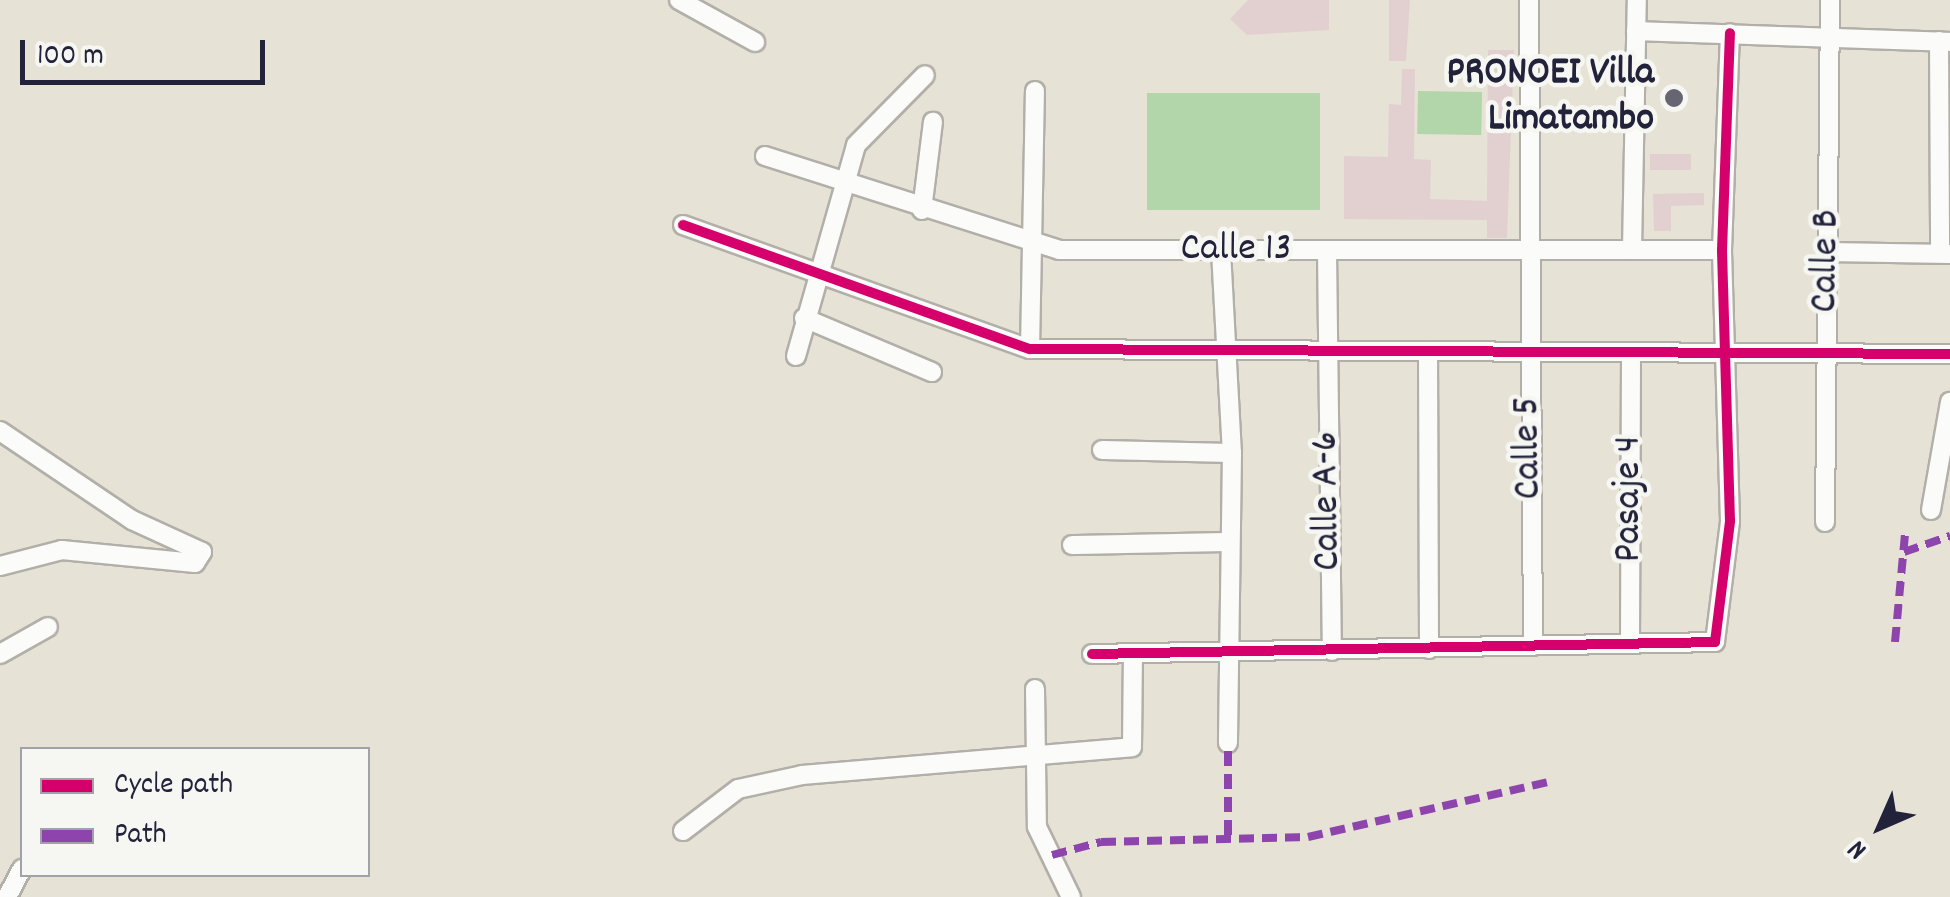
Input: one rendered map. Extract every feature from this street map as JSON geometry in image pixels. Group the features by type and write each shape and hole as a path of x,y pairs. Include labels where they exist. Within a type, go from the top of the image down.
{"street":[{"path":"679,0 756,42"},
{"name":"Calle 5","path":"1529,0 1526,251 1532,646"},
{"path":"1632,250 1637,0"},
{"name":"Calle B","path":"1825,522 1830,0"},
{"path":"1636,31 1830,34 1945,42 1945,254 1828,252"},
{"path":"1092,654 1715,642 1730,521 1722,250 1730,33"},
{"path":"796,356 842,181 871,124 925,75"},
{"path":"1030,349 1037,246 1035,91"},
{"path":"922,210 933,122"},
{"name":"Calle 13","path":"765,156 1037,246 1221,252 1722,250"},
{"path":"683,225 1030,349 1950,354"},
{"name":"Calle A-6","path":"1327,251 1332,651"},
{"path":"1221,252 1232,453 1228,742"},
{"path":"804,318 932,372"},
{"path":"1428,352 1429,648"},
{"name":"Pasaje 4","path":"1630,644 1631,354"},
{"path":"1931,510 1950,402"},
{"path":"0,431 132,520 202,552 195,564 62,550 0,566"},
{"path":"1102,450 1232,453"},
{"path":"1072,545 1228,542"},
{"path":"0,654 48,628"},
{"path":"683,832 738,789 1132,746 1133,654"},
{"path":"1035,689 1030,755 1037,827 1071,897"},
{"path":"7,897 20,873"}],"green space":[{"path":"1418,91 1482,92 1481,135 1417,134"},
{"path":"1147,93 1320,93 1320,210 1147,210"}],"building":[{"path":"1248,0 1329,0 1329,30 1247,35 1230,19"},
{"path":"1389,0 1410,0 1406,61 1389,61"},
{"path":"1488,50 1514,50 1507,238 1487,238 1487,220 1344,219 1344,156 1388,157 1389,104 1401,105 1402,69 1415,69 1414,159 1431,160 1430,199 1487,201"},
{"path":"1650,154 1691,154 1691,170 1650,170"},
{"path":"1704,193 1704,205 1671,206 1671,231 1654,231 1653,194"}],"marked path":[{"path":"1895,642 1905,534"},
{"path":"1904,552 1950,536"},
{"path":"1228,743 1228,835"},
{"path":"1052,855 1101,842 1308,837 1549,782"}],"cycle path":[{"path":"1092,654 1715,642 1730,521 1722,250 1730,33"},
{"path":"683,225 1030,349 1950,354"}],"place":[{"name":"PRONOEI Villa Limatambo","path":"1674,98"}]}
